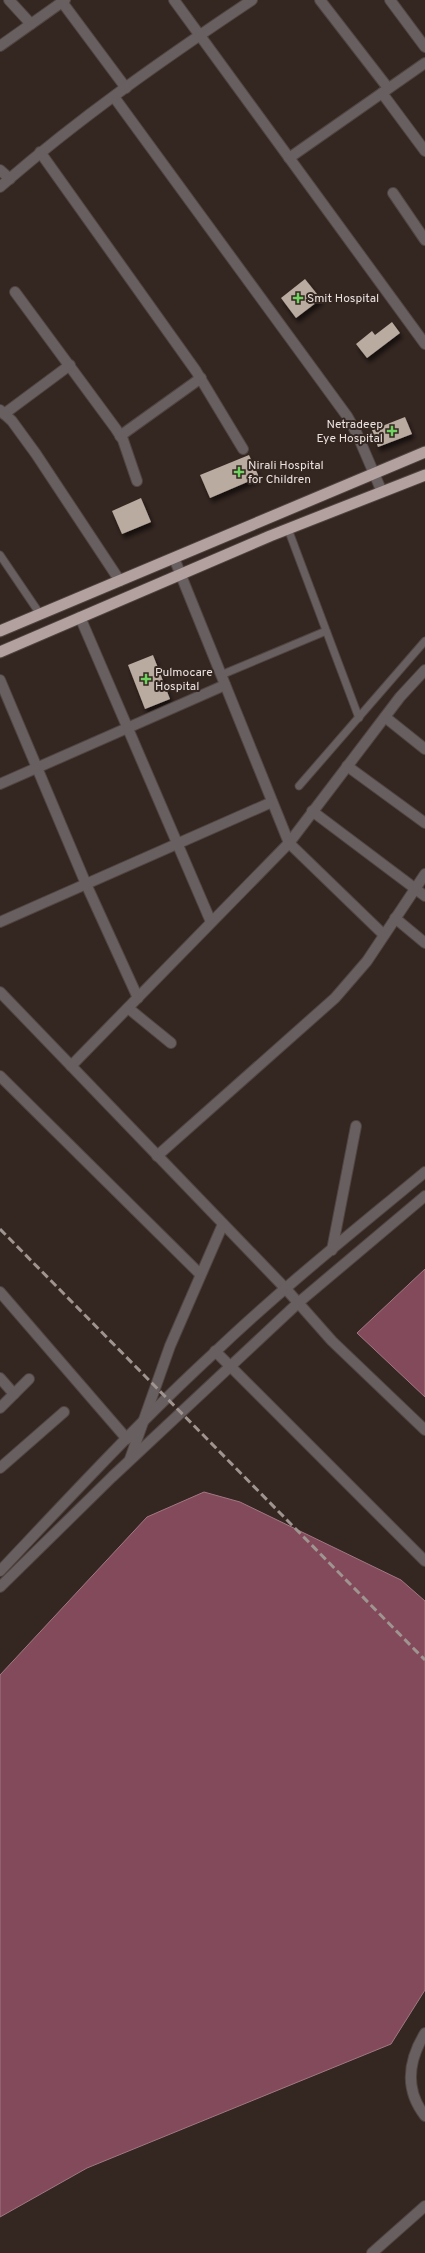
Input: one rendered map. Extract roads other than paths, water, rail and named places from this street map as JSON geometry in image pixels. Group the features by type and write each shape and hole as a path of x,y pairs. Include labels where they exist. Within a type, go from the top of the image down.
{"highway":[{"path":"0,631 425,452"},
{"path":"0,652 288,529 425,475"}],"street":[{"path":"9,0 31,24"},
{"path":"174,0 425,344"},
{"path":"0,187 40,152 126,88 252,0"},
{"path":"320,0 385,91 425,151"},
{"path":"390,0 425,48"},
{"path":"0,46 63,1 126,88"},
{"path":"288,158 425,63"},
{"path":"114,97 347,416 382,492"},
{"path":"40,152 201,378 243,449"},
{"path":"0,170 10,179"},
{"path":"393,193 425,240"},
{"path":"15,292 70,365 120,436 137,481"},
{"path":"70,365 2,412 36,454 120,581"},
{"path":"120,436 201,378"},
{"path":"174,558 289,843 384,935"},
{"path":"80,617 211,922"},
{"path":"71,1066 289,843 385,717 421,681 425,670"},
{"path":"0,680 86,884 138,998"},
{"path":"0,784 225,686"},
{"path":"385,717 425,749"},
{"path":"347,766 425,823"},
{"path":"0,922 272,802"},
{"path":"312,811 425,896"},
{"path":"157,1156 335,998 367,961 425,874"},
{"path":"395,918 425,943"},
{"path":"0,992 286,1289 332,1341 425,1430"},
{"path":"128,1008 171,1043"},
{"path":"0,1076 200,1274"},
{"path":"332,1250 356,1126"},
{"path":"0,1571 79,1486 127,1439 144,1419 215,1351 425,1172"},
{"path":"0,1587 130,1459 298,1303 425,1196"},
{"path":"130,1459 170,1346 223,1224"},
{"path":"0,1292 127,1439"},
{"path":"215,1351 229,1367 425,1562"},
{"path":"0,1378 14,1394"},
{"path":"0,1408 30,1378"},
{"path":"0,1468 64,1412"},
{"path":"425,2033 417,2046 410,2067 410,2085 418,2107 425,2116"},
{"path":"372,2253 425,2206"}],"lane":[{"path":"288,529 359,718"},
{"path":"0,555 40,614"},
{"path":"221,675 326,631"},
{"path":"299,786 425,641"}],"railway":[{"path":"0,1229 425,1660"}],"place":[{"name":"Smit Hospital","path":"298,298"},
{"name":"Netradeep Eye Hospital","path":"392,431"},
{"name":"Nirali Hospital for Children","path":"239,472"},
{"name":"Pulmocare Hospital","path":"146,679"}]}
